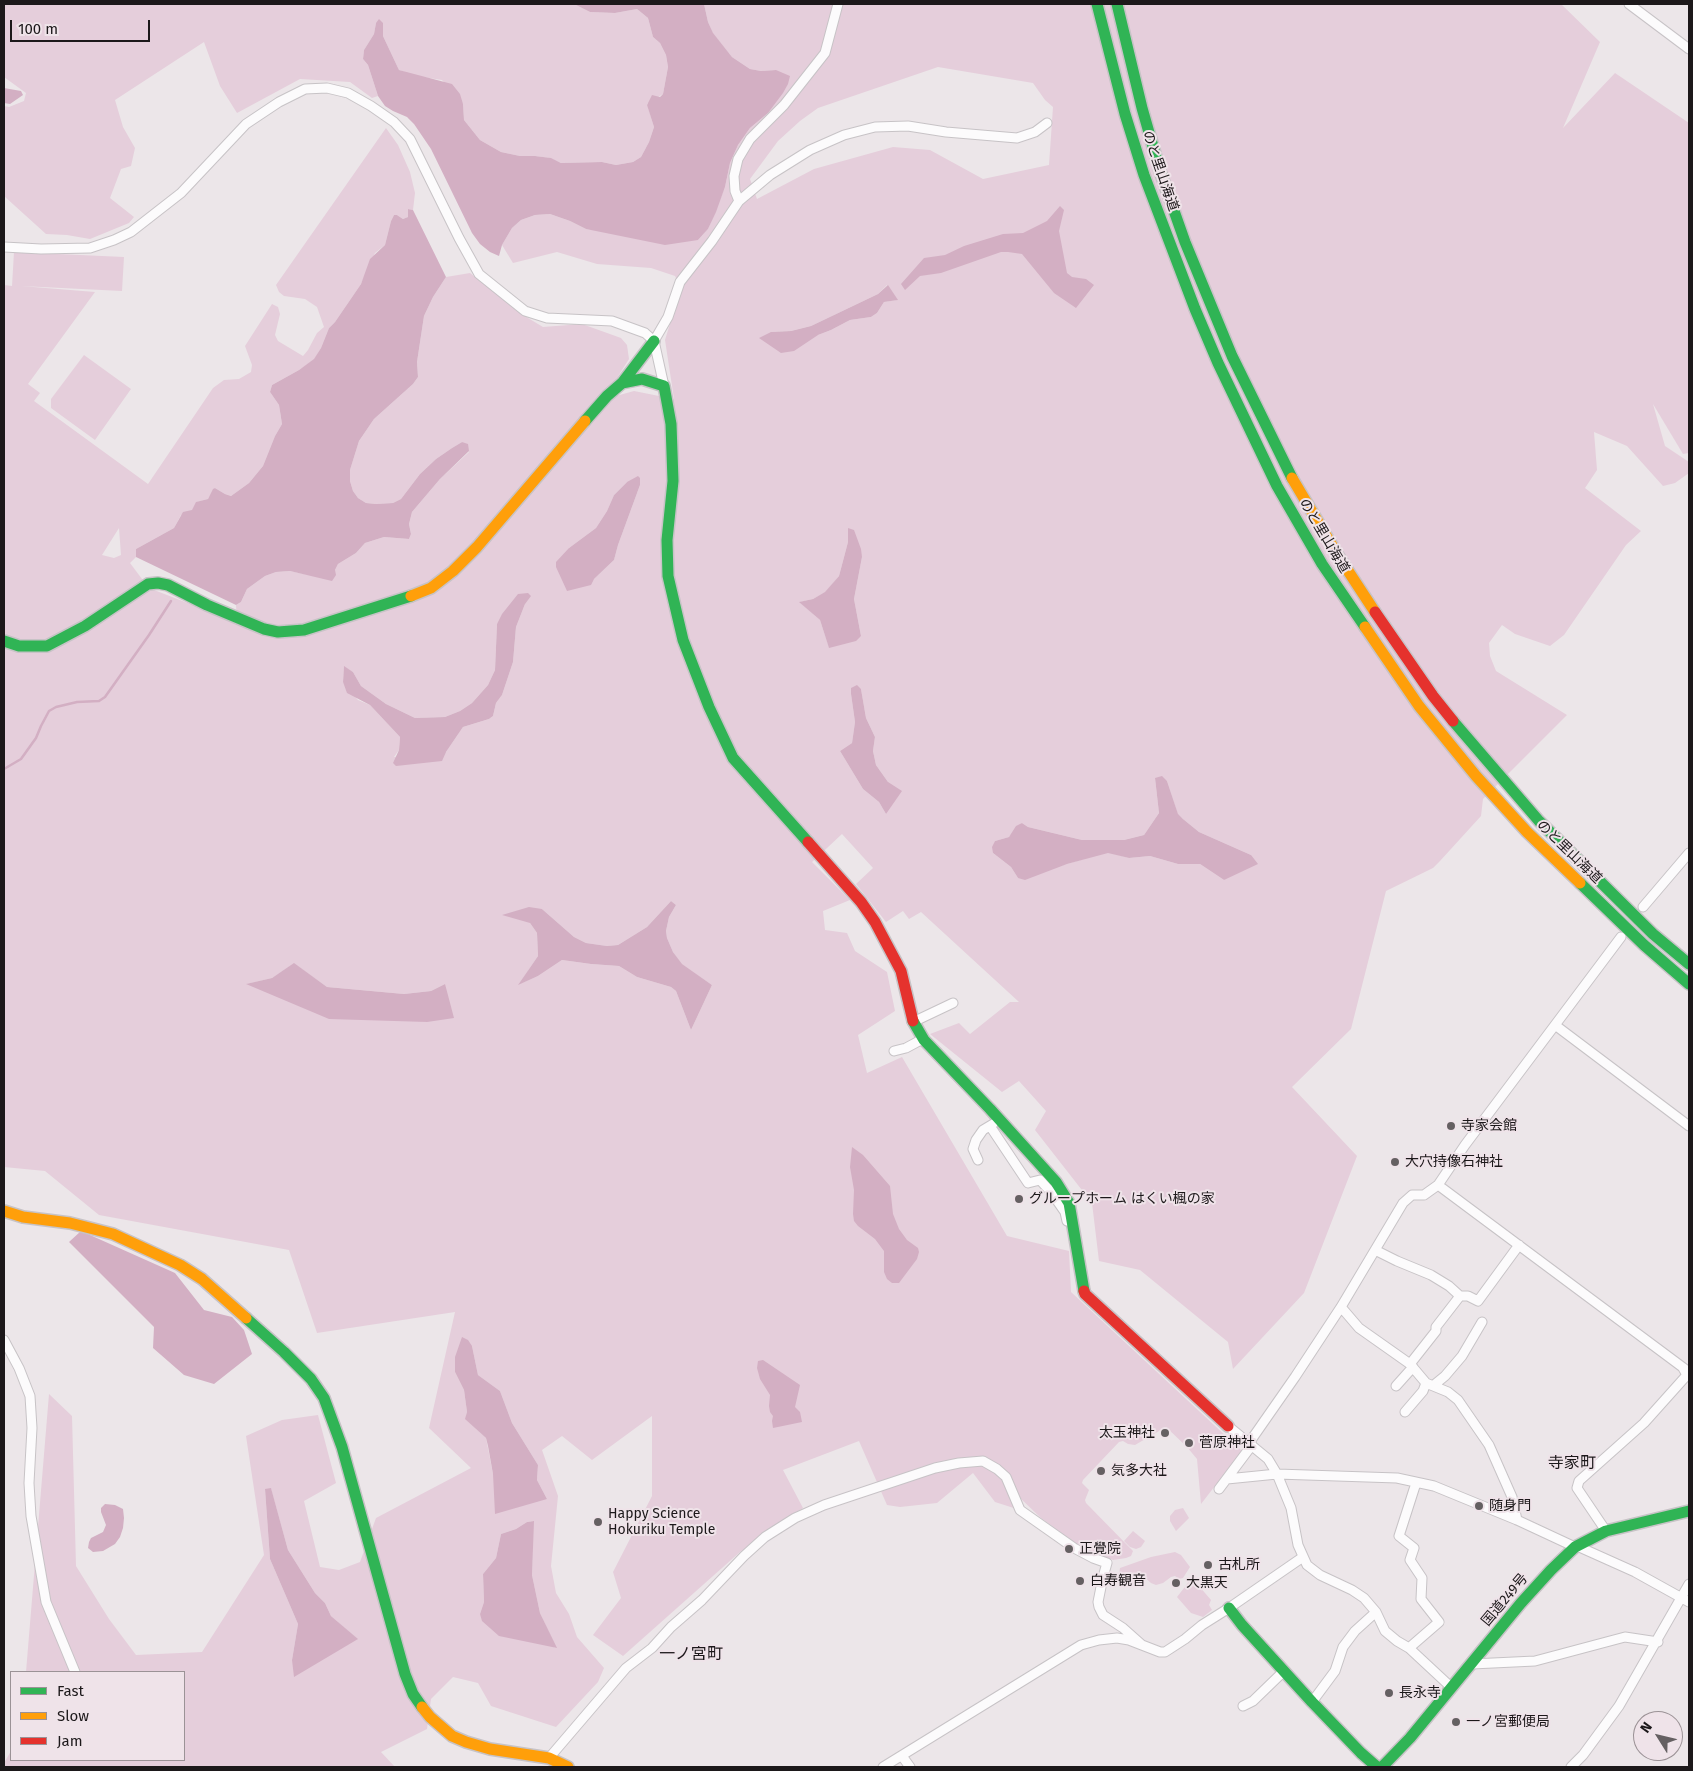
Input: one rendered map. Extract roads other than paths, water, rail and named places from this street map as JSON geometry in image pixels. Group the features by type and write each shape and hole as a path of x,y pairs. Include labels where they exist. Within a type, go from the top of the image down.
{"main road":[{"name":"のと里山海道","path":"1117,5 1128,56 1160,171 1185,242 1232,356 1291,476 1336,554 1433,696 1490,765 1539,821 1653,934 1689,964"},
{"name":"のと里山海道","path":"1098,7 1125,114 1144,176 1195,309 1240,411 1277,486 1322,564 1419,706 1476,776 1541,846 1637,938 1689,984"},
{"path":"4,641 19,646 47,646 84,626 148,584 168,585 207,605 264,629 278,632 304,630 399,602 431,588 453,571 477,547 607,396 622,383 654,341"},
{"path":"622,383 642,379 664,386 671,424 673,482 667,540 668,576 672,601 683,640 709,707 734,758 861,902 876,922 901,971 913,1022 924,1040 995,1123 1056,1182 1069,1202 1085,1294 1228,1426"},
{"path":"4,1211 23,1217 70,1222 113,1234 180,1265 202,1278 284,1352 316,1385 324,1398 333,1422 405,1674 414,1694 430,1717 452,1736 490,1749 550,1758 568,1767"},
{"name":"国道249号","path":"1382,1767 1410,1738 1527,1596 1576,1547 1606,1531 1689,1511"},
{"path":"1229,1608 1242,1625 1312,1702 1361,1754 1377,1767"}],"street":[{"path":"738,201 734,176 738,158 750,138 784,105 825,53 838,4"},
{"path":"1629,4 1689,49"},
{"path":"4,247 41,249 90,248 122,236 138,227 181,193 246,124 279,102 305,89 327,88 348,93 371,106 394,122 410,139 459,238 480,274 525,311 547,318 612,321 640,331 654,341 664,386"},
{"path":"654,341 668,317 680,282 712,241 738,201 770,175 810,150 844,136 876,127 908,126 946,132 1017,138 1035,132 1047,123"},
{"path":"1642,907 1689,852"},
{"path":"1219,1489 1228,1479 1341,1307 1403,1203 1412,1195 1424,1195 1438,1185 1465,1145 1621,937"},
{"path":"913,1022 953,1003"},
{"path":"1555,1025 1689,1126"},
{"path":"894,1051 924,1040"},
{"path":"978,1160 973,1149 976,1140 983,1130 995,1123 1028,1183 1040,1180 1065,1212 1068,1227 1076,1241"},
{"path":"1438,1185 1686,1370 1687,1375 1644,1423 1579,1481 1577,1488 1606,1531"},
{"path":"1375,1250 1431,1275 1449,1286 1460,1296 1468,1296 1478,1301 1519,1245"},
{"path":"1396,1386 1436,1331 1436,1327 1460,1296"},
{"path":"1341,1307 1359,1328 1411,1366 1430,1384 1448,1392 1458,1400 1489,1445 1512,1497 1517,1520"},
{"path":"1405,1412 1430,1384 1445,1376 1462,1356 1482,1322"},
{"path":"4,1340 19,1368 30,1396 32,1428 28,1483 31,1516 46,1602 75,1671"},
{"path":"1228,1426 1268,1459 1277,1474 1291,1508 1295,1534 1307,1565 1320,1575 1352,1590 1364,1598 1376,1612 1385,1631 1408,1648 1452,1688"},
{"path":"550,1758 626,1668 652,1648 671,1626 702,1600 765,1537 794,1518 824,1505 935,1468 959,1463 983,1461 997,1469 1006,1477 1020,1510 1074,1548 1107,1563 1098,1602 1099,1607 1103,1615 1141,1644"},
{"path":"1228,1479 1277,1474 1397,1478 1434,1486 1635,1572 1689,1602"},
{"path":"1408,1648 1439,1622 1421,1599 1422,1578 1410,1560 1414,1548 1400,1536 1416,1482"},
{"path":"883,1767 1081,1645 1117,1638 1165,1652 1303,1557"},
{"path":"1571,1767 1583,1755 1619,1706 1658,1642 1689,1584"},
{"path":"1312,1702 1335,1671 1343,1647 1355,1631 1376,1612"},
{"path":"1472,1664 1534,1661 1624,1637 1658,1642"},
{"path":"1243,1706 1284,1670"},
{"path":"902,1756 910,1767"}],"waterway":[{"path":"4,769 21,759 36,738 49,711 56,707 77,702 99,701 105,697 171,601"}],"place":[{"name":"寺家会館","path":"1451,1126"},
{"name":"大穴持像石神社","path":"1395,1162"},
{"name":"グループホーム はくい楓の家","path":"1019,1199"},
{"name":"太玉神社","path":"1165,1433"},
{"name":"菅原神社","path":"1189,1443"},
{"name":"気多大社","path":"1101,1471"},
{"name":"随身門","path":"1479,1506"},
{"name":"Happy Science Hokuriku Temple","path":"598,1522"},
{"name":"正覺院","path":"1069,1549"},
{"name":"古札所","path":"1208,1565"},
{"name":"白寿観音","path":"1080,1581"},
{"name":"大黒天","path":"1176,1583"},
{"name":"長永寺","path":"1389,1693"},
{"name":"一ノ宮郵便局","path":"1456,1722"}],"district":[{"name":"寺家町","path":"1572,1464"},
{"name":"一ノ宮町","path":"691,1655"}]}
